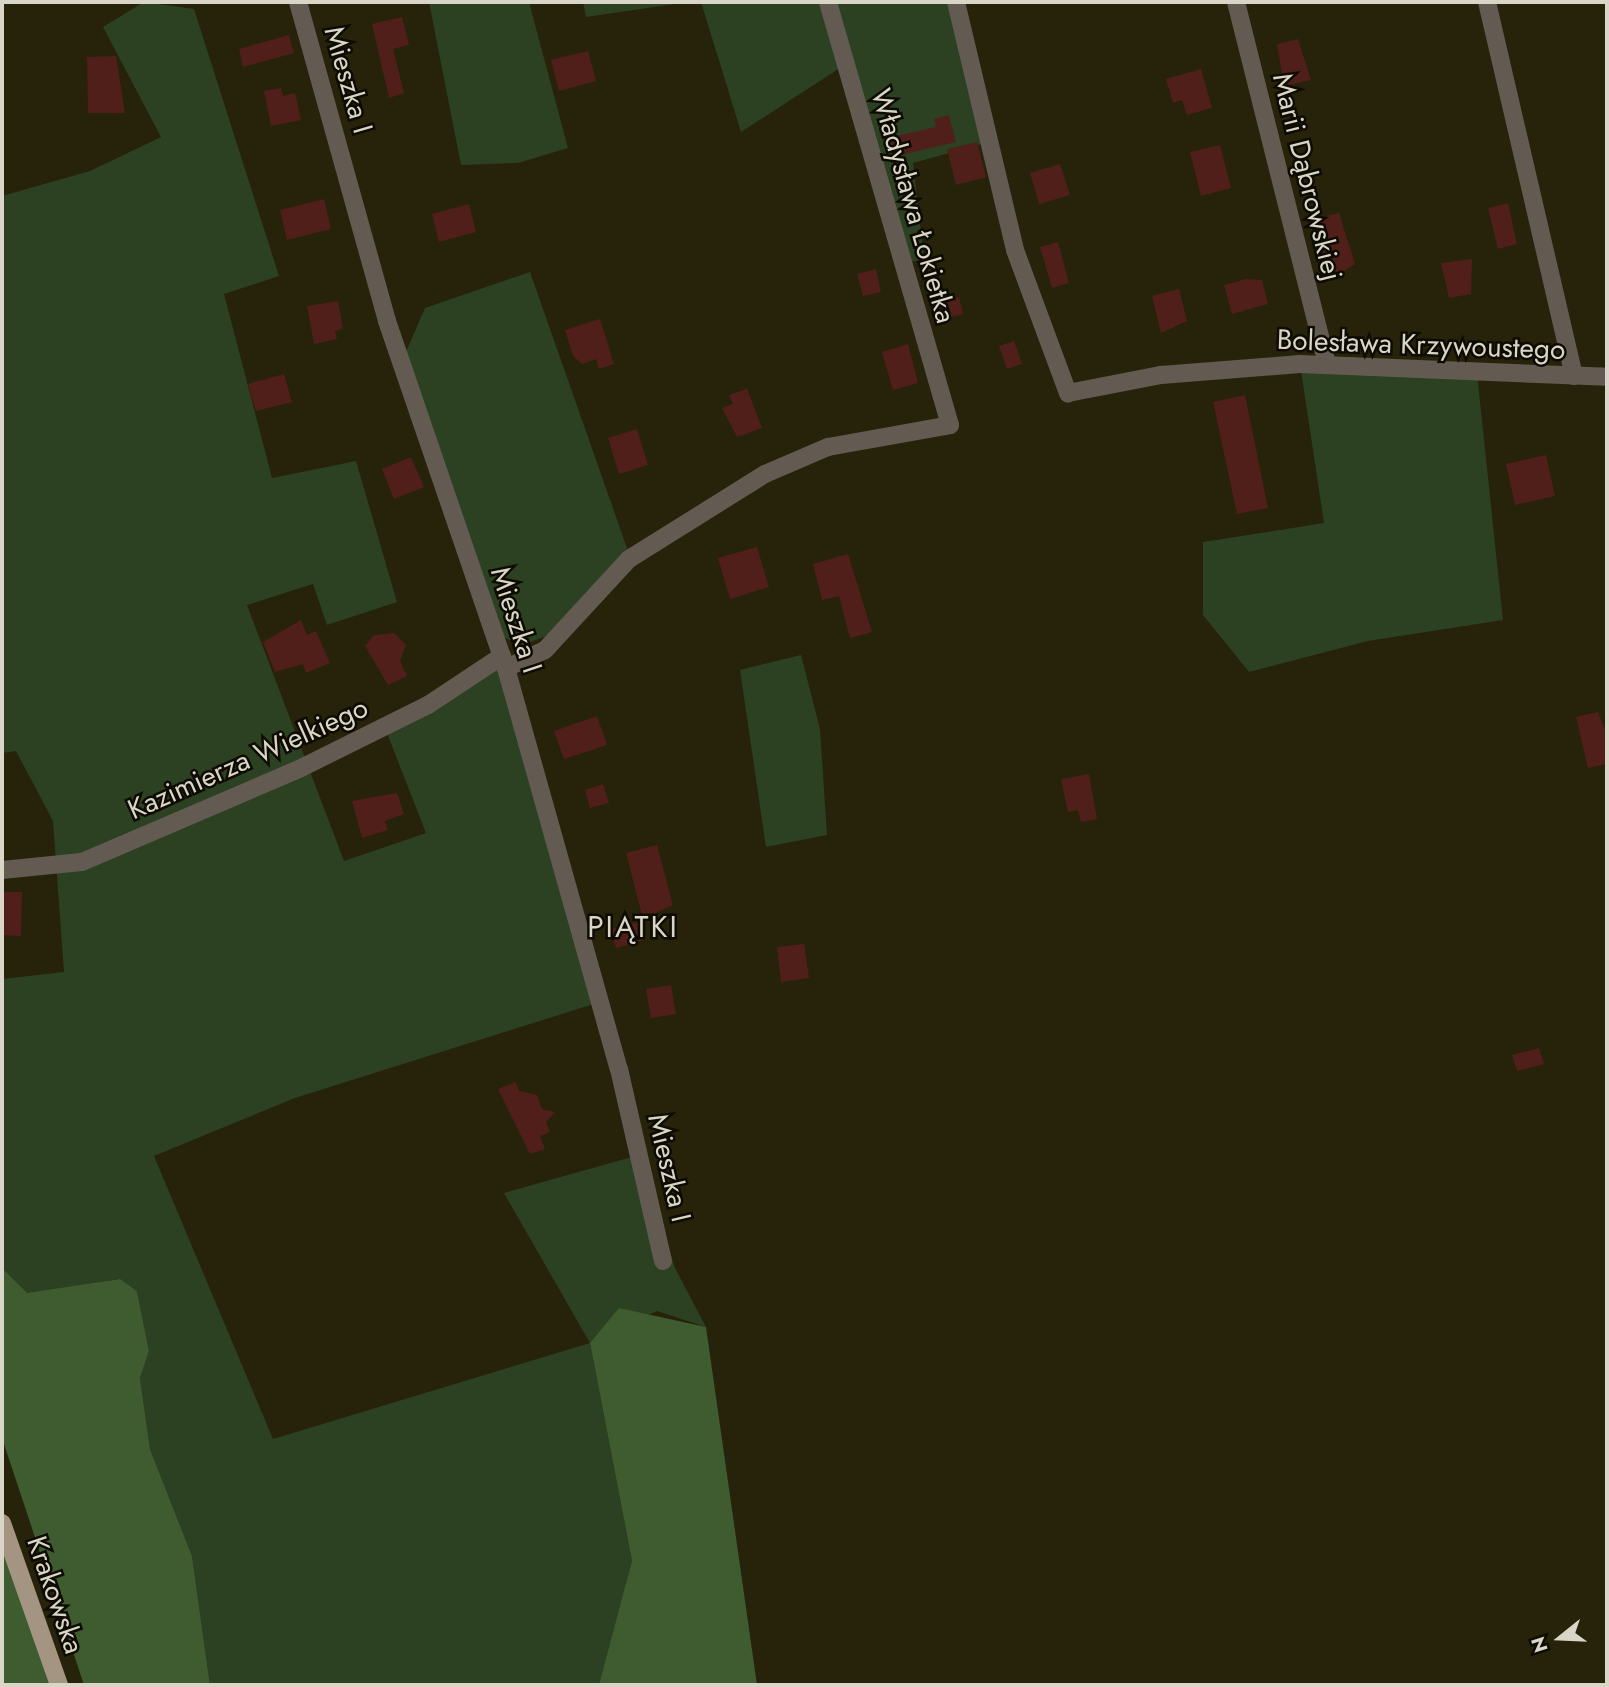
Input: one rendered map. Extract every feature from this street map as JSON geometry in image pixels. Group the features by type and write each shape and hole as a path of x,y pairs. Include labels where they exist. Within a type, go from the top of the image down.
{"main road":[{"name":"Krakowska","path":"2,1523 59,1685"}],"street":[{"name":"Mieszka I","path":"298,2 387,321 504,662 619,1069 663,1261"},
{"name":"Władysława Łokietka","path":"504,662 545,650 629,559 765,474 828,447 950,425 828,2"},
{"name":"Bolesława Krzywoustego","path":"956,2 1015,250 1068,393 1161,376 1327,365 1607,377"},
{"name":"Marii Dąbrowskiej","path":"1236,2 1327,365"},
{"path":"1488,2 1574,376"},
{"name":"Kazimierza Wielkiego","path":"2,870 82,862 289,774 428,705 504,662"}],"green space":[{"path":"144,2 194,9 279,276 224,294 272,478 356,461 397,602 327,625 313,584 247,605 344,861 426,833 385,728 486,661 506,668 600,1002 295,1098 154,1156 273,1439 590,1343 632,1561 603,1685 210,1685 192,1556 150,1449 140,1378 149,1351 137,1291 119,1279 27,1294 2,1268 2,979 64,972 53,821 16,751 2,753 2,196 90,171 161,137 103,27"},
{"path":"429,2 529,2 568,148 518,163 461,165"},
{"path":"583,2 689,2 586,17"},
{"path":"701,2 956,2 989,142 913,163 924,259 902,264 843,66 741,132"},
{"path":"530,272 628,551 557,632 520,646 502,636 406,352 425,308"},
{"path":"1300,364 1477,373 1503,620 1368,641 1249,672 1203,615 1203,542 1324,523"},
{"path":"801,655 820,729 827,835 766,847 740,670"},
{"path":"639,1155 675,1268 706,1327 657,1311 590,1343 504,1193"},
{"path":"2,1268 27,1293 120,1279 137,1291 149,1351 140,1378 150,1449 192,1556 210,1685 84,1685 2,1438"},
{"path":"619,1308 706,1327 757,1685 599,1685 632,1561 590,1343"},
{"path":"2,1523 59,1685 2,1685"}],"building":[{"path":"402,17 409,45 393,49 404,93 389,98 372,24"},
{"path":"289,35 294,53 243,67 239,49"},
{"path":"1298,39 1311,80 1284,86 1277,44"},
{"path":"588,51 596,81 559,91 551,60"},
{"path":"116,56 125,113 88,113 87,57"},
{"path":"1201,69 1212,108 1187,115 1182,100 1173,103 1166,79"},
{"path":"281,88 283,96 295,93 301,120 271,126 264,91"},
{"path":"949,115 956,142 892,157 888,138 936,127 934,119"},
{"path":"977,142 986,177 956,185 947,149"},
{"path":"1220,145 1231,188 1201,196 1190,152"},
{"path":"1060,164 1070,195 1039,204 1030,173"},
{"path":"324,199 331,229 287,240 280,210"},
{"path":"1508,203 1517,244 1498,249 1488,208"},
{"path":"469,204 476,232 439,242 432,214"},
{"path":"1339,213 1355,264 1341,273 1325,271 1317,218"},
{"path":"1058,242 1069,283 1052,288 1040,247"},
{"path":"1472,259 1471,294 1449,298 1441,263"},
{"path":"876,269 881,292 863,296 857,274"},
{"path":"1246,279 1262,280 1268,304 1232,314 1224,285"},
{"path":"1179,289 1187,321 1161,333 1152,296"},
{"path":"959,297 963,314 946,318 941,301"},
{"path":"338,301 343,329 335,331 337,339 314,344 307,306"},
{"path":"600,319 614,364 599,369 596,359 582,364 573,356 565,330"},
{"path":"1014,341 1022,364 1007,369 999,346"},
{"path":"908,344 918,383 893,390 882,352"},
{"path":"284,374 292,402 256,411 248,384"},
{"path":"747,389 762,428 737,437 722,408 733,404 729,395"},
{"path":"1245,395 1268,508 1237,514 1213,402"},
{"path":"637,429 648,465 619,474 608,438"},
{"path":"1546,455 1555,496 1515,505 1506,464"},
{"path":"411,457 424,487 394,499 382,469"},
{"path":"757,547 769,587 730,599 718,558"},
{"path":"848,554 872,632 850,638 839,596 822,600 813,564"},
{"path":"301,620 307,635 316,631 330,663 306,673 303,664 275,672 263,642"},
{"path":"394,633 406,645 400,661 407,676 388,685 365,646 374,635"},
{"path":"1598,712 1607,735 1607,764 1588,768 1576,717"},
{"path":"597,716 607,745 564,759 554,731"},
{"path":"1089,774 1097,819 1081,822 1078,810 1068,812 1061,779"},
{"path":"603,784 609,803 590,808 585,790"},
{"path":"397,793 404,814 385,821 388,830 362,838 352,801"},
{"path":"657,845 673,905 643,919 626,853"},
{"path":"2,892 22,892 21,936 2,935"},
{"path":"640,922 644,940 616,948 611,929"},
{"path":"804,944 809,978 781,982 777,947"},
{"path":"671,985 676,1014 651,1018 646,989"},
{"path":"1539,1048 1544,1064 1517,1071 1512,1055"},
{"path":"516,1082 519,1091 537,1095 542,1109 555,1112 546,1122 550,1132 540,1136 545,1149 530,1154 498,1089"}],"district":[{"name":"PIĄTKI","path":"633,927"}]}
